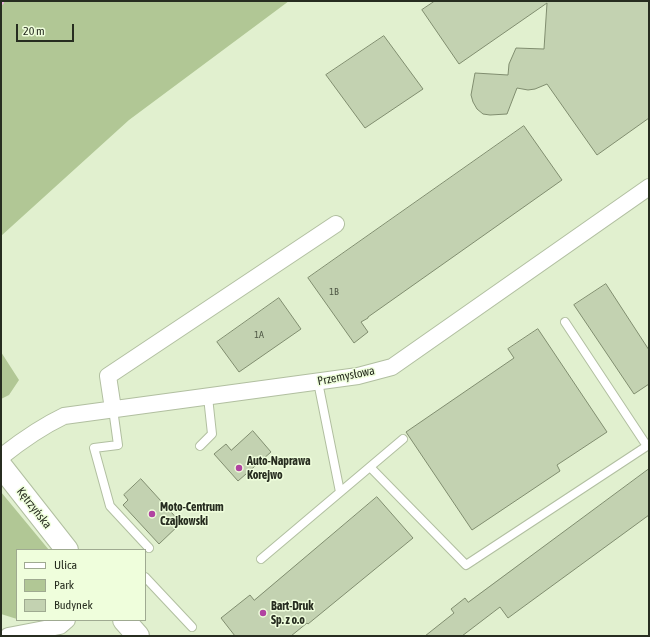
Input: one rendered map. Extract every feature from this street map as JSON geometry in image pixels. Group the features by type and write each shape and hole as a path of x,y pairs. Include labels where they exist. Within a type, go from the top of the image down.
{"main road":[{"name":"Kętrzyńska","path":"1,466 66,549"},
{"path":"125,621 138,636"}],"street":[{"name":"Przemysłowa","path":"1,456 43,427 64,416 318,382 358,376 392,367 649,187"},
{"path":"113,409 108,376 336,224"},
{"path":"8,636 60,626 66,621"}],"lane":[{"path":"370,467 466,565 646,446 564,322"},
{"path":"318,382 340,492"},
{"path":"200,446 212,434 208,397"},
{"path":"113,409 118,445 94,448 110,506 149,548"},
{"path":"261,559 403,439"},
{"path":"146,578 192,627"}],"green space":[{"path":"1,1 289,1 129,120 1,236"},
{"path":"1,352 19,380 9,395 1,399"},
{"path":"1,492 48,549 16,549 16,619 1,614"}],"building":[{"path":"435,1 649,1 649,118 597,155 547,84 528,90 517,88 507,114 483,114 477,109 471,95 475,73 508,75 509,64 516,48 544,49 547,3 459,64 422,10"},
{"path":"384,36 423,89 365,128 326,75"},
{"path":"524,126 562,180 361,322 368,332 354,343 308,278"},
{"path":"606,284 649,350 649,384 634,394 574,305"},
{"path":"279,298 301,329 239,372 217,342"},
{"path":"538,329 607,432 557,465 560,471 472,530 406,432 514,358 508,349"},
{"name":"Auto-Naprawa Korejwo","path":"253,431 271,452 238,481 214,454 226,444 231,450"},
{"path":"649,469 649,515 508,618 500,607 462,636 425,636 454,613 451,609 465,598 468,602"},
{"name":"Moto-Centrum Czajkowski","path":"141,479 181,523 159,544 123,505 128,500 124,495"},
{"path":"377,497 413,538 308,624 307,623 291,636 235,636 221,618 250,595 254,600"}],"place":[{"name":"Auto-Naprawa Korejwo","path":"239,468"},
{"name":"Moto-Centrum Czajkowski","path":"152,514"},
{"name":"Bart-Druk Sp. z o.o","path":"263,613"}]}
